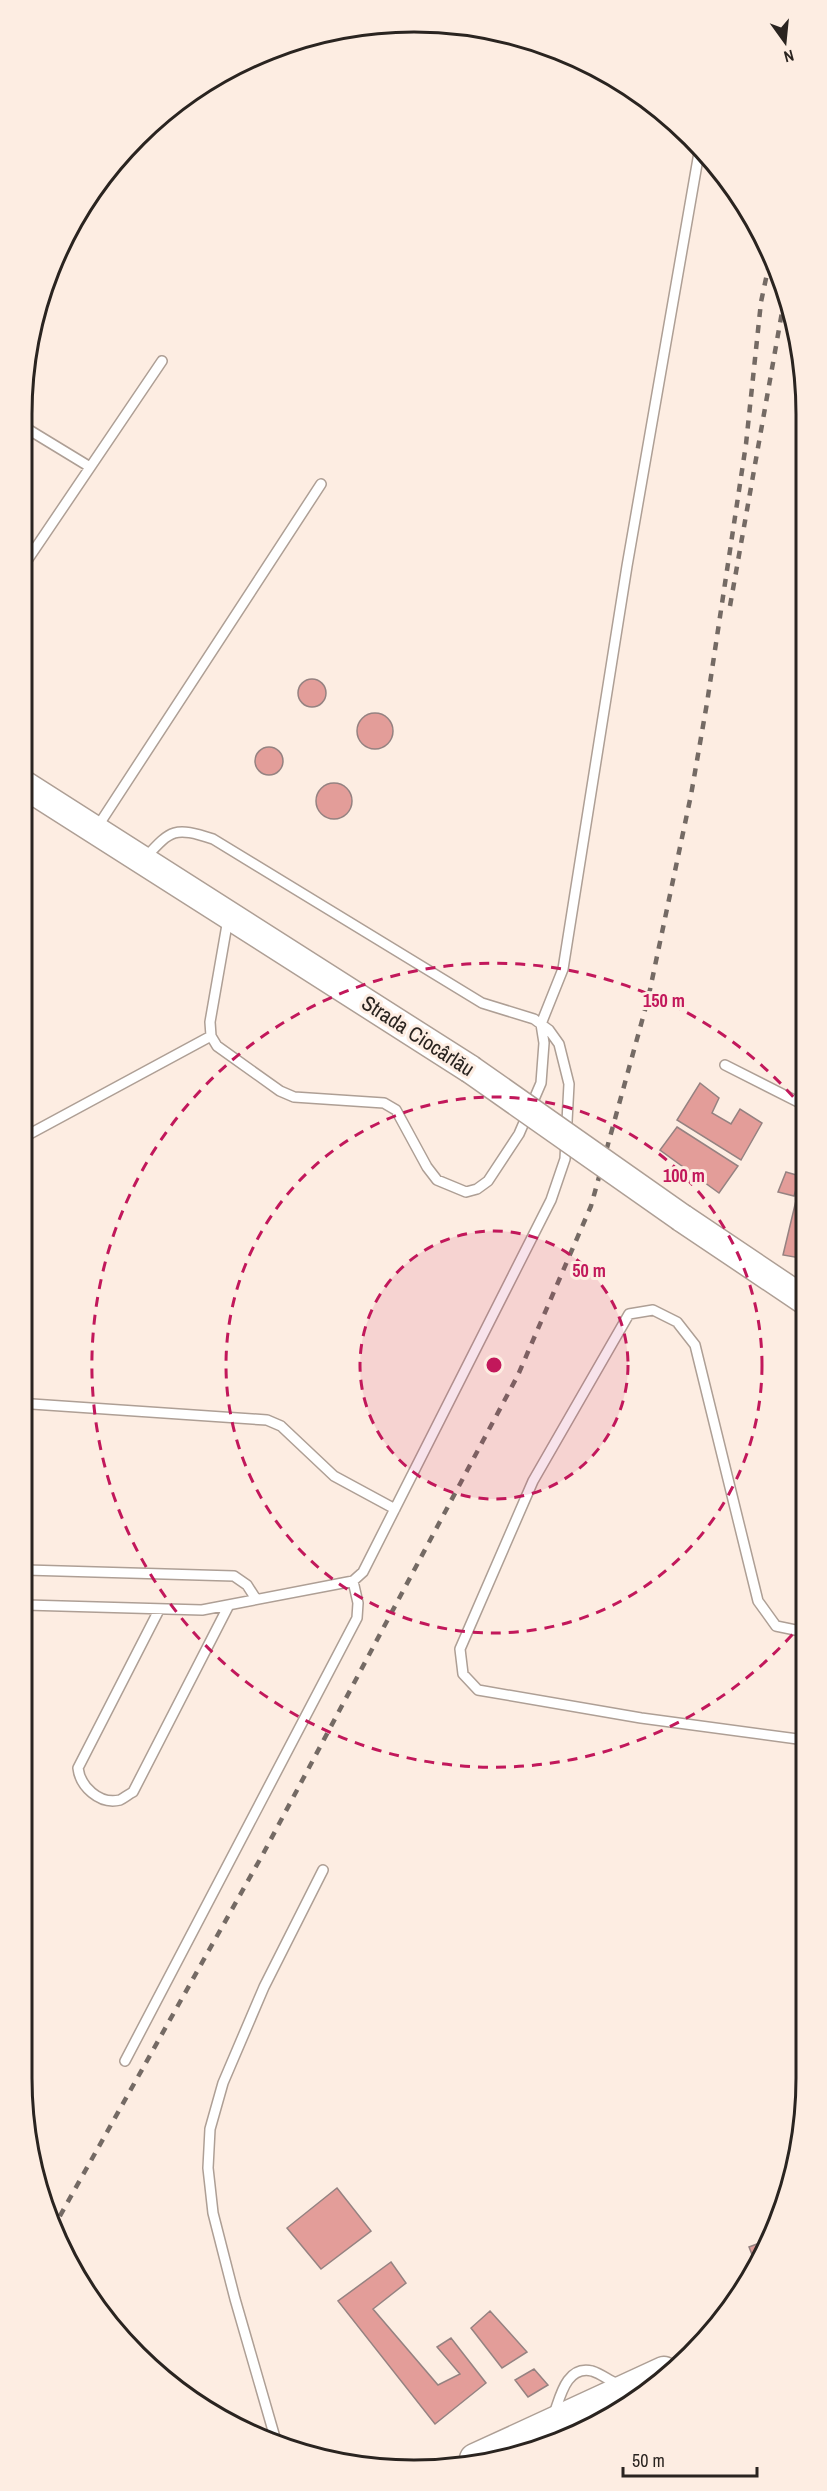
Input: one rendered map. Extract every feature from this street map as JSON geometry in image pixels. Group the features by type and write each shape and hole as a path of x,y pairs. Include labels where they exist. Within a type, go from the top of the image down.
{"main road":[{"name":"Strada Ciocârlău","path":"31,789 470,1069 682,1218 796,1295"},
{"path":"493,2451 647,2380"}],"lane":[{"path":"229,916 210,1022 211,1036 217,1046 280,1091 294,1097 384,1103 396,1110 427,1167 437,1180 466,1191 477,1189 488,1181 519,1134 541,1083 544,1043 541,1024 563,969 627,566 698,159"},
{"path":"31,555 162,361"},
{"path":"31,431 90,467"},
{"path":"94,831 321,484"},
{"path":"31,1605 202,1611 353,1581 363,1572 395,1509 561,1179 566,1159 569,1084 559,1044 549,1030 534,1019 482,1002 213,839 193,832 175,832 166,835 142,861"},
{"path":"31,1133 211,1036"},
{"path":"725,1065 796,1101"},
{"path":"796,1630 776,1626 758,1601 695,1345 677,1322 653,1310 629,1314 533,1481 460,1649 463,1674 478,1690 641,1718 796,1739"},
{"path":"32,1404 267,1420 280,1426 333,1476 395,1509"},
{"path":"31,1570 234,1576 247,1585 256,1599"},
{"path":"125,2061 357,1618 358,1603 353,1581"},
{"path":"159,1610 78,1768 80,1781 87,1790 109,1800 120,1800 133,1792 229,1605"},
{"path":"274,2433 213,2213 208,2168 210,2129 224,2083 264,1987 323,1870"}],"building":[{"path":"312,679 322,683 326,693 322,703 312,707 302,703 298,693 302,683"},
{"path":"375,713 388,718 393,731 388,744 375,749 362,744 357,731 362,718"},
{"path":"269,747 279,751 283,761 279,771 269,775 259,771 255,761 259,751"},
{"path":"334,783 347,788 352,801 347,814 334,819 321,814 316,801 321,788"},
{"path":"700,1083 719,1098 712,1113 731,1124 740,1109 762,1123 741,1160 677,1120"},
{"path":"677,1127 738,1166 719,1193 660,1150"},
{"path":"786,1172 796,1175 794,1196 778,1192"},
{"path":"796,1201 796,1257 783,1255"},
{"path":"337,2188 371,2231 321,2269 287,2228"},
{"path":"757,2244 752,2254 749,2247"},
{"path":"391,2262 406,2283 373,2309 438,2385 460,2374 437,2347 451,2338 486,2383 435,2424 338,2301"},
{"path":"490,2311 527,2352 502,2368 471,2328"},
{"path":"534,2369 548,2385 528,2397 515,2380"}],"railway":[{"path":"59,2218 263,1854 518,1375 591,1206 648,999 691,795 746,444 761,302 768,271"},
{"path":"730,606 782,314"}]}
